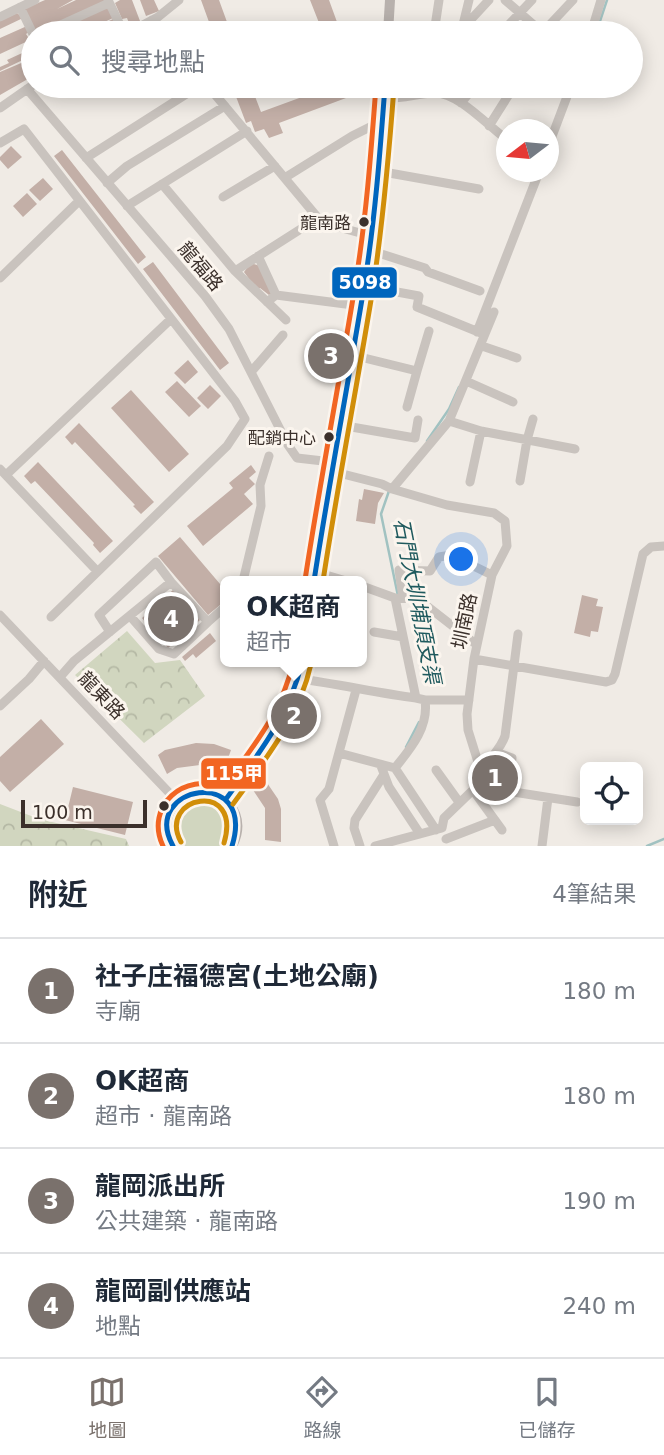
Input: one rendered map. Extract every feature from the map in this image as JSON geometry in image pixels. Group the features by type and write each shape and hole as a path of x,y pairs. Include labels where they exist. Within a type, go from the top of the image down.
{"main road":[{"path":"389,21 390,0"},
{"path":"315,576 365,286 384,98"},
{"path":"226,799 289,704 300,679 301,667"},
{"path":"173,846 167,833 168,819 177,801 187,794 206,791 226,799 237,816 237,836 232,846"}],"street":[{"path":"0,17 35,0"},
{"path":"152,20 179,0"},
{"path":"436,21 439,0"},
{"path":"464,21 469,0"},
{"path":"470,21 489,0"},
{"path":"505,0 528,21"},
{"path":"511,21 532,0"},
{"path":"553,21 573,0"},
{"path":"68,21 109,1 120,21"},
{"path":"593,21 598,3"},
{"path":"20,7 27,21"},
{"path":"0,108 21,93"},
{"name":"龍福路","path":"39,98 107,183 205,296 229,329 297,458 332,467"},
{"path":"86,158 180,98"},
{"path":"218,98 318,218 324,223 371,236"},
{"path":"384,98 407,98"},
{"path":"456,98 496,131"},
{"path":"461,103 465,98"},
{"path":"489,126 507,98"},
{"path":"558,119 566,98"},
{"path":"107,183 127,166 225,106"},
{"path":"286,177 352,136 382,121"},
{"path":"0,143 24,129 234,401 245,419 227,446 51,617"},
{"path":"127,206 247,131"},
{"path":"223,197 275,166"},
{"path":"378,172 479,189"},
{"path":"332,467 392,489 449,421 482,346 481,333 535,182"},
{"path":"162,184 235,271 286,320"},
{"path":"0,278 79,201"},
{"path":"235,271 318,218"},
{"path":"369,250 425,268 428,272 480,291"},
{"path":"258,256 276,295"},
{"path":"365,286 419,296 417,307 481,333"},
{"path":"267,302 276,295 360,306"},
{"path":"481,333 494,313"},
{"path":"97,571 3,472 171,319"},
{"path":"407,407 429,331"},
{"path":"251,372 283,335"},
{"path":"482,346 517,358"},
{"path":"352,355 417,371"},
{"path":"466,381 513,401"},
{"path":"520,481 533,419"},
{"path":"340,425 415,438 418,420"},
{"path":"449,421 481,431 575,449"},
{"path":"470,482 481,431"},
{"path":"244,576 261,506 260,485 269,456"},
{"name":"圳南路","path":"392,489 447,505 494,513 505,521 507,546 492,575 474,659 469,700 468,730 480,776"},
{"path":"474,659 606,682 612,680 643,554 651,547 664,547"},
{"path":"395,768 426,719 403,637 399,570 430,571 439,557 451,555 492,575"},
{"path":"110,632 99,615 156,562 208,622"},
{"path":"60,677 74,661 172,582"},
{"path":"367,588 399,598 418,600 477,645"},
{"path":"130,616 159,649 174,654 220,611"},
{"name":"龍東路","path":"0,615 177,801"},
{"path":"374,632 403,637"},
{"path":"439,829 444,818 473,790 486,762 496,752 505,736 519,634"},
{"path":"0,706 44,661"},
{"path":"300,679 344,684 356,690 420,699 469,700"},
{"path":"334,846 320,800 329,789 356,690"},
{"path":"496,752 512,758 508,791 577,802"},
{"path":"338,753 395,768 448,843 495,820"},
{"path":"381,766 383,776 420,834"},
{"path":"436,770 459,802"},
{"path":"360,846 354,828 355,820 383,776"},
{"path":"473,790 502,830"},
{"path":"542,846 548,798"},
{"path":"375,846 439,829"}],"green space":[{"path":"127,631 155,663 180,660 205,696 144,743 75,675"},
{"path":"0,804 39,819 126,839 129,846 0,846"},
{"path":"202,804 217,809 225,819 227,832 222,846 185,846 181,839 179,826 184,815"}],"building":[{"path":"45,0 73,0 57,9 76,0 108,0 62,21 30,21 24,9"},
{"path":"132,0 140,21 122,19 115,3"},
{"path":"140,0 154,0 159,11 146,16"},
{"path":"201,0 219,0 227,21 209,21"},
{"path":"310,0 329,0 337,21 318,21"},
{"path":"107,6 113,18 107,21 75,21"},
{"path":"17,13 23,18 0,29 0,21"},
{"path":"21,29 21,44 0,54 0,38"},
{"path":"21,54 21,61 0,71 0,67 9,63 7,60"},
{"path":"21,63 21,83 0,95 0,72"},
{"path":"237,98 256,98 261,112 299,98 346,98 279,123 283,133 269,138 264,129 255,132 251,121 246,123"},
{"path":"11,146 22,157 8,169 0,157"},
{"path":"62,150 146,257 138,264 54,156"},
{"path":"43,178 53,189 40,201 29,190"},
{"path":"27,193 37,204 23,217 13,206"},
{"path":"153,262 229,363 220,370 143,269"},
{"path":"251,263 260,266 274,292 269,295 260,288 257,290 244,272"},
{"path":"188,360 198,372 185,384 174,373"},
{"path":"177,381 201,406 189,417 165,392"},
{"path":"210,385 221,396 208,409 197,398"},
{"path":"131,390 189,454 169,472 111,408"},
{"path":"79,423 154,502 141,514 75,442 72,445 65,437"},
{"path":"38,462 113,541 100,553 94,543 35,481 31,484 24,476"},
{"path":"251,465 256,472 249,478 255,484 244,494 253,504 203,546 187,526 233,488 229,483"},
{"path":"364,489 384,493 378,503 375,524 356,521 359,499 362,500"},
{"path":"180,537 220,584 220,605 208,615 158,556"},
{"path":"173,590 200,620 168,648 142,618"},
{"path":"582,595 598,599 596,606 603,607 598,632 591,631 590,637 574,633"},
{"path":"210,633 216,641 196,658 193,654 185,661 182,657"},
{"path":"41,719 64,744 10,792 0,781 0,757"},
{"path":"196,743 214,744 231,750 224,770 200,765 177,768 167,774 158,755 165,750"},
{"path":"487,768 506,771 504,789 484,786"},
{"path":"261,774 278,799 281,809 281,842 265,840 265,808 249,784"},
{"path":"73,787 133,802 125,835 65,820"}],"waterway":[{"name":"石門大圳埔頂支渠","path":"600,21 607,0"},
{"name":"石門大圳埔頂支渠","path":"427,441 449,409 459,387"},
{"name":"石門大圳埔頂支渠","path":"389,491 381,514 398,596"},
{"name":"石門大圳埔頂支渠","path":"406,747 419,722"},
{"name":"石門大圳埔頂支渠","path":"647,846 664,839"}],"transit line":[{"name":"115甲","path":"306,576 359,261 375,98"},
{"name":"5098","path":"315,576 368,262 384,98"},
{"path":"324,576 373,288 393,98"},
{"name":"115甲","path":"163,846 159,818 164,806 182,788 195,784 223,788 274,713 292,667"},
{"name":"5098","path":"226,799 261,751 281,717 301,667"},
{"path":"233,804 269,755 289,720 306,684 310,667"},
{"name":"5098","path":"173,846 167,825 171,809 183,798 199,793 215,794 229,803 235,820 232,846"},
{"path":"181,842 176,826 180,814 189,805 200,801 212,802 222,809 227,823 224,843"}],"place":[{"name":"龍南路","path":"364,222"},
{"name":"龍岡派出所","path":"331,356"},
{"name":"配銷中心","path":"329,437"},
{"name":"龍岡副供應站","path":"171,619"},
{"name":"OK超商","path":"294,716"},
{"name":"社子庄福德宮(土地公廟)","path":"495,778"}]}
